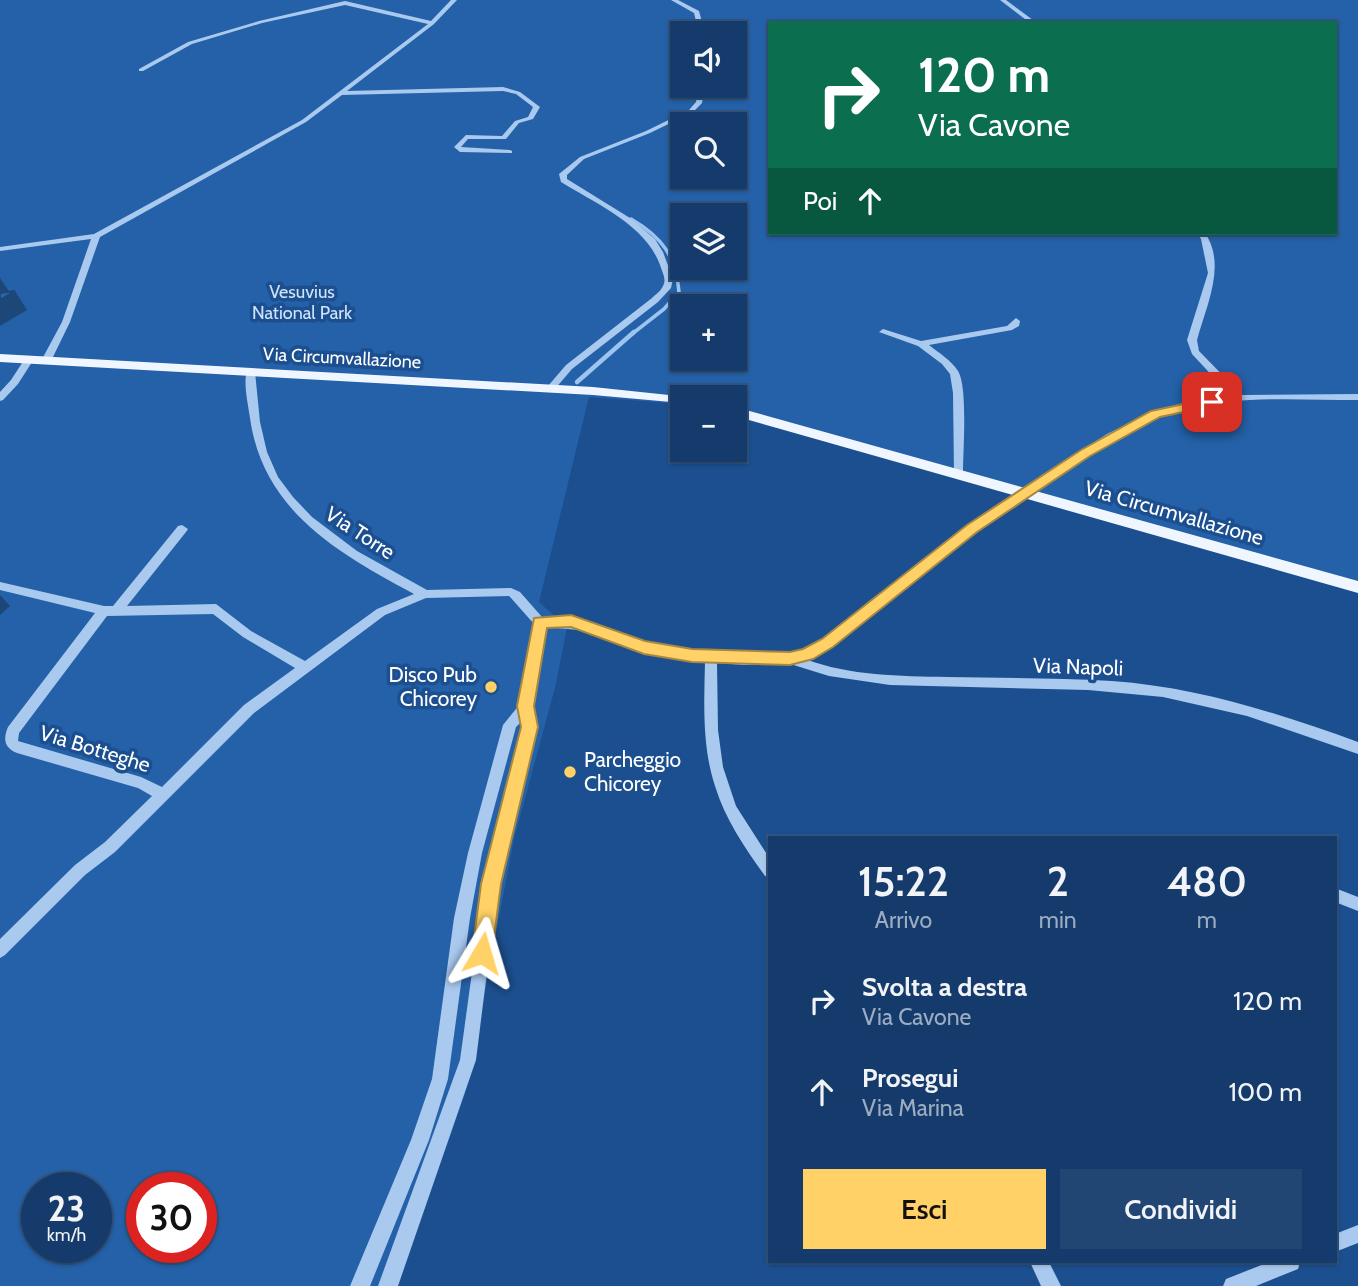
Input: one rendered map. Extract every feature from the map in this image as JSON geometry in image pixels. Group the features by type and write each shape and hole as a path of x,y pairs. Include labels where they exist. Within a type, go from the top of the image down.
{"main road":[{"name":"Via Circumvallazione","path":"0,358 551,388 670,398"},
{"name":"Via Circumvallazione","path":"747,414 1358,587"}],"street":[{"path":"0,249 96,236 284,134 432,23 453,0"},
{"path":"674,0 697,12 699,21"},
{"path":"1003,0 1031,21"},
{"path":"141,69 190,43 261,22 345,3 432,23"},
{"path":"341,93 503,89 518,93 537,107 531,118 517,122 504,138 466,137 457,147 460,150 510,152"},
{"path":"551,388 569,367 661,294 667,288 669,279 659,252 640,229 564,180 563,174 594,152 648,132 691,111 700,98"},
{"path":"1202,235 1212,273 1192,340 1195,352 1238,397"},
{"path":"46,360 66,322 96,236"},
{"path":"921,344 1009,328 1015,326 1016,321"},
{"path":"883,332 921,344 945,362 954,374 958,393 958,472"},
{"path":"0,398 29,359"},
{"name":"Via Torre","path":"250,372 263,454 273,475 302,517 333,540 425,594"},
{"path":"0,950 80,870 110,847 249,709 381,612 425,594 511,592 517,596 530,617 540,622 571,621 644,648 711,657 790,659 807,655 828,643 1024,491 1128,427 1156,414 1238,397 1358,397"},
{"path":"110,611 182,529"},
{"path":"0,586 110,611 216,609 247,634 304,667"},
{"name":"Via Botteghe","path":"110,611 13,730 11,743 141,783 163,794"},
{"path":"388,1286 468,1060 491,884 529,727 526,706 540,622"},
{"path":"711,657 714,744 726,799 768,868"},
{"name":"Via Napoli","path":"790,659 819,671 872,679 1130,688 1181,694 1237,706 1358,748"},
{"path":"360,1286 420,1140 440,1079 475,853 510,725 526,706"},
{"path":"1337,896 1358,904"},
{"path":"1337,1242 1358,1234"},
{"path":"1040,1263 1051,1286"},
{"path":"1233,1286 1289,1263"}],"green space":[{"name":"Vesuvius National Park","path":"0,0 1358,0 1358,591 962,477 747,420 747,385 670,385 670,403 589,397 539,602 567,627 556,684 514,839 466,1091 397,1286 0,1286"}],"building":[{"path":"15,291 0,300 0,293"}],"waterway":[{"path":"631,219 651,233 666,249 675,268 679,292 664,309 632,334"},
{"path":"577,382 634,332"}],"place":[{"name":"Disco Pub Chicorey","path":"491,687"},
{"name":"Parcheggio Chicorey","path":"570,772"}],"route":[{"path":"482,953 491,884 529,727 526,706 540,622 571,621 644,648 692,656 790,659 807,655 828,643 1024,491 1128,427 1166,411 1212,402"}]}
